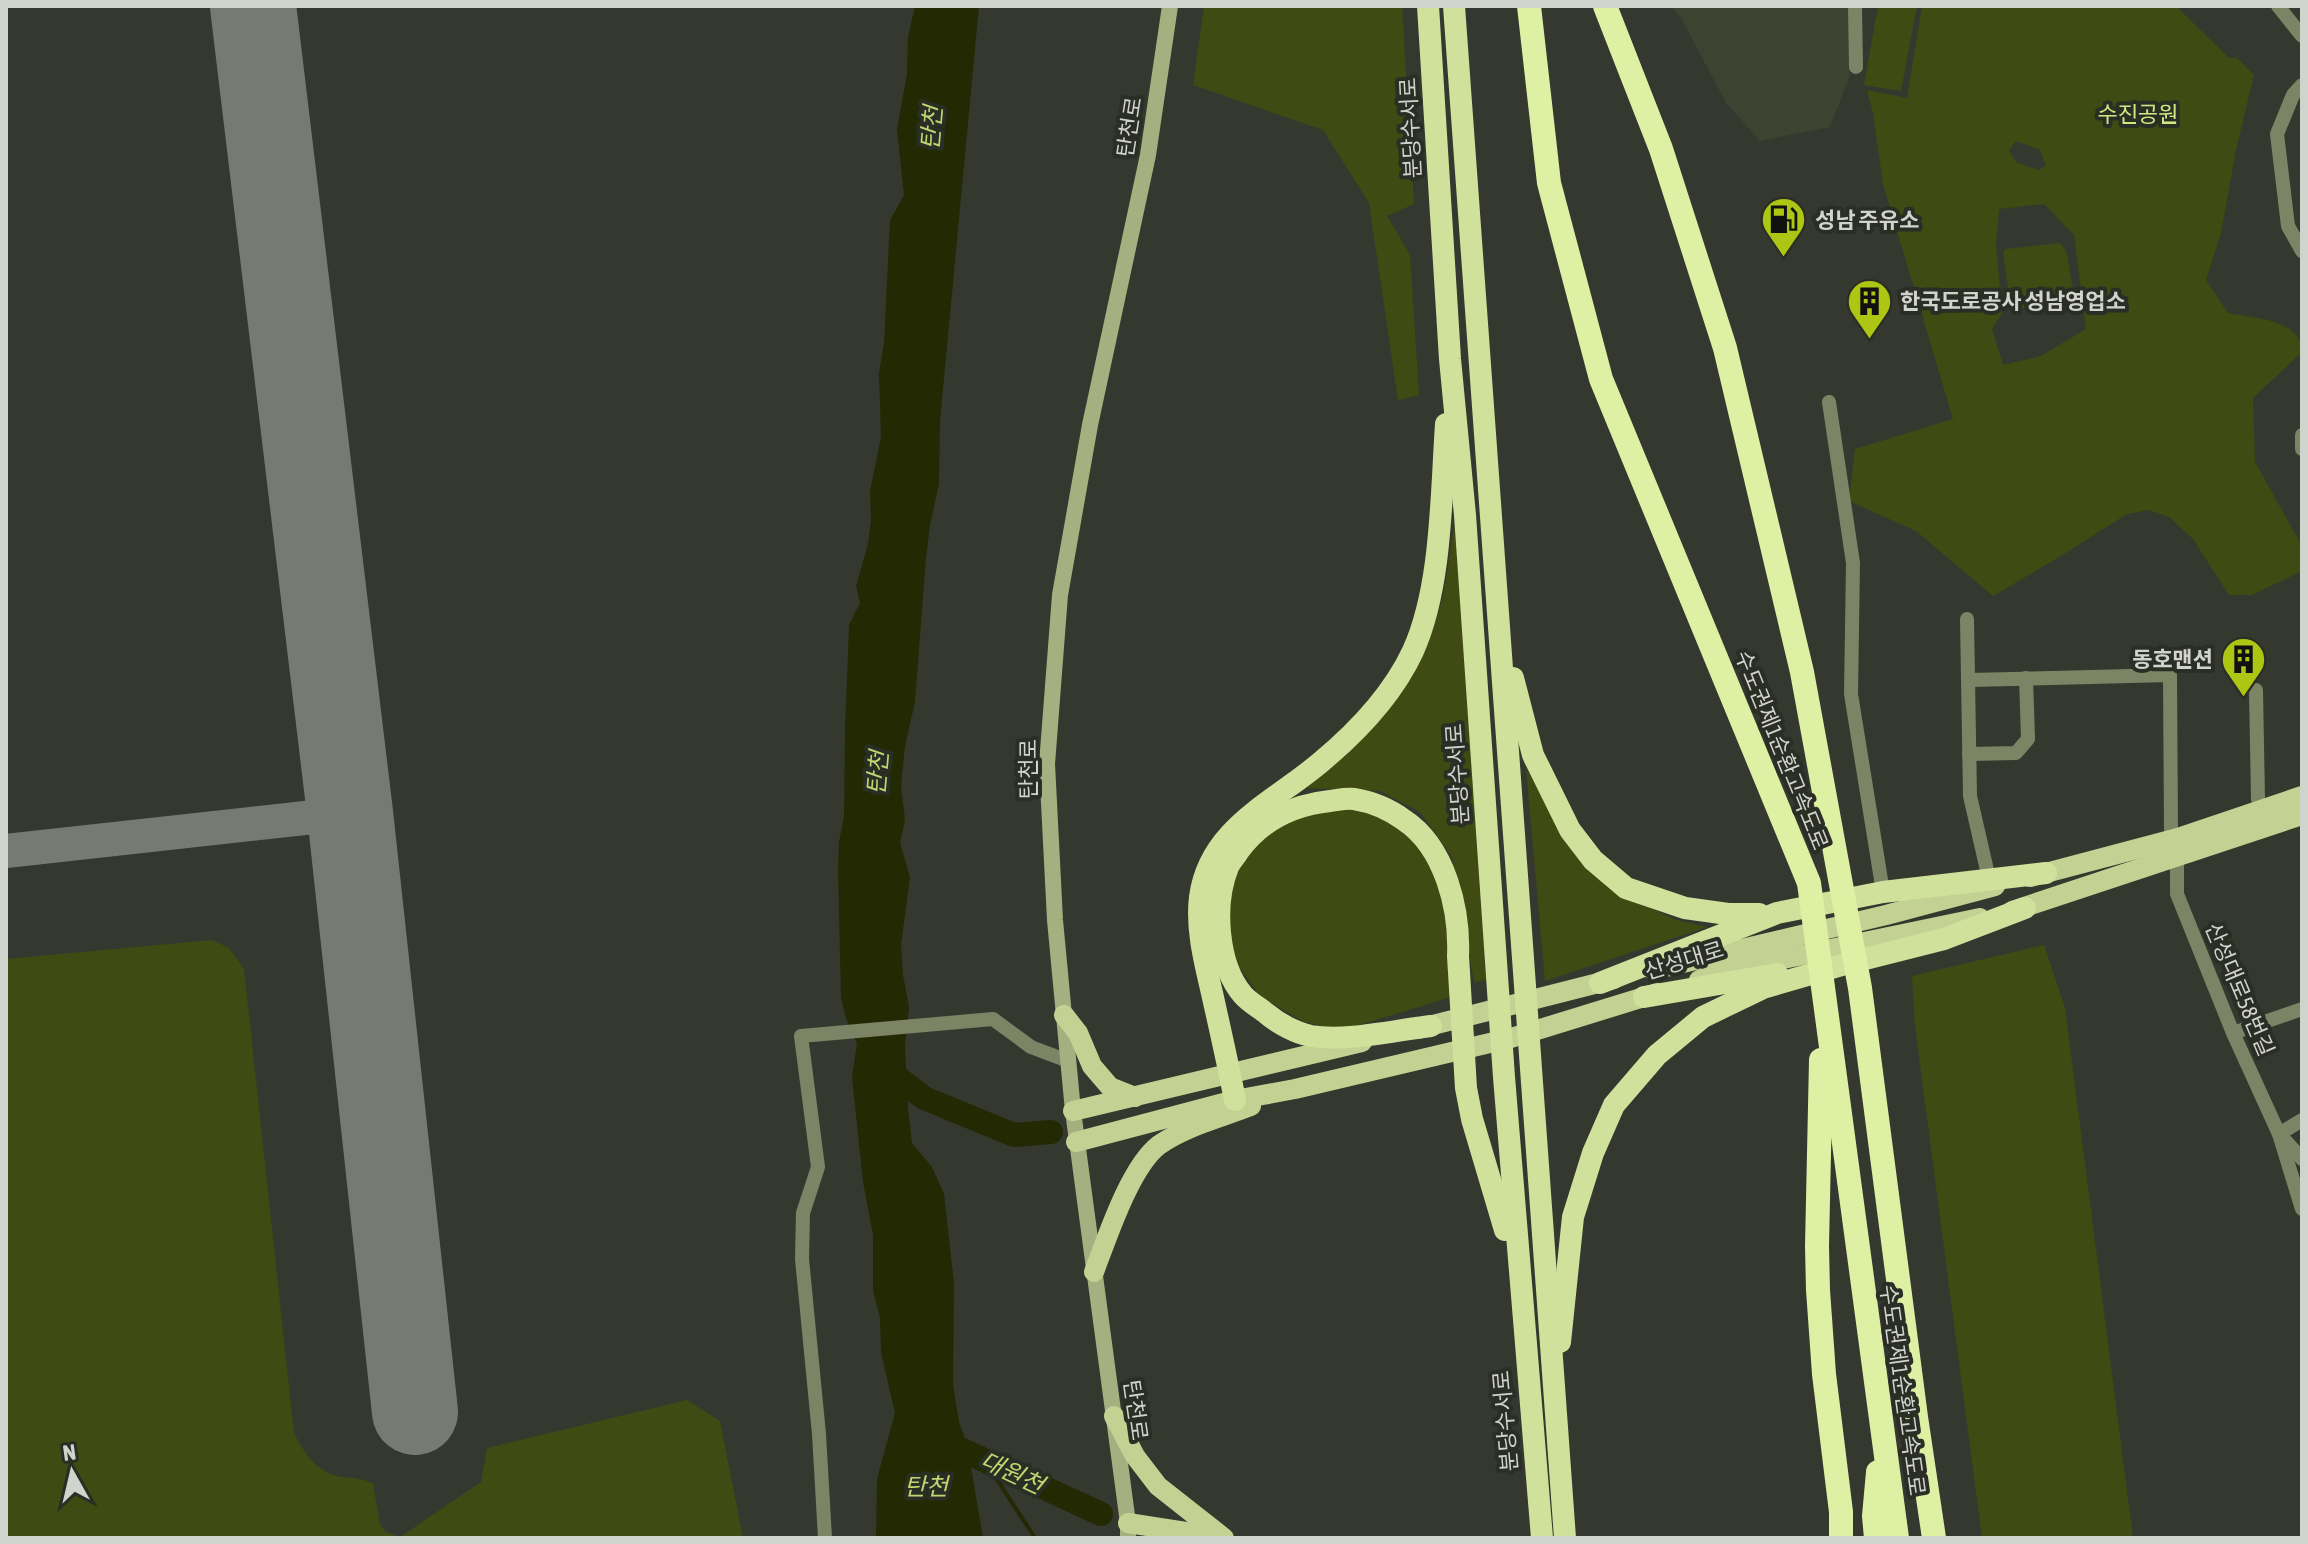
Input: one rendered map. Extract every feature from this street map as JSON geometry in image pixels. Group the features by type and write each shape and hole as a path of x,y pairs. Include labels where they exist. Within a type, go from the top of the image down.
{"highway":[{"name":"분당수서로","path":"1428,6 1450,359 1465,515 1504,1077 1542,1538"},
{"path":"1454,6 1565,1538"},
{"name":"수도권제1순환고속도로","path":"1529,6 1549,183 1601,379 1809,883 1897,1538"},
{"name":"수도권제1순환고속도로","path":"1605,6 1661,149 1725,348 1802,672 1860,988 1934,1538"},
{"path":"1235,1100 1200,934 1200,897 1209,865 1228,834 1268,800 1319,764 1356,731 1388,692 1413,652 1431,599 1450,359"},
{"path":"1499,624 1533,755 1570,830 1593,860 1626,888 1685,908 1728,914 1777,913 1883,892 2046,873"},
{"path":"1431,1026 1343,1038 1308,1036 1276,1022 1243,995 1226,963 1218,929 1228,867 1248,838 1279,814 1309,803 1352,799 1387,808 1416,827 1437,855 1451,894 1459,935 1466,1088 1472,1119 1520,1281"},
{"path":"1554,1399 1573,1217 1593,1153 1614,1105 1657,1055 1703,1017 1763,988 1944,939 2025,908"},
{"path":"1600,983 1777,913"},
{"path":"1644,997 1849,963"},
{"path":"1824,994 1817,1260 1820,1330 1841,1512 1841,1538"},
{"path":"1876,1538 1874,1516 1881,1421"}],"main road":[{"name":"탄천로","path":"1128,1530 1076,1142 1055,920 1047,764 1060,595 1090,425 1148,155 1170,6"},
{"path":"2046,873 2138,838 2302,784"},
{"name":"산성대로","path":"1073,1111 1886,915 2178,838 2302,796"},
{"name":"산성대로","path":"1076,1142 1235,1100 1295,1089 1511,1038 1730,970 2025,908 2302,815"},
{"path":"2177,858 2302,829"},
{"path":"1064,1015 1078,1033 1092,1066 1110,1087 1135,1097"},
{"path":"1094,1272 1138,1171 1157,1147 1185,1130 1295,1089"},
{"path":"1114,1416 1135,1456 1158,1486 1223,1538"},
{"path":"1128,1530 1223,1538"}],"street":[{"path":"1855,6 1856,67"},
{"path":"2278,6 2302,36"},
{"path":"2302,85 2293,95 2277,134 2288,226 2302,251"},
{"path":"2288,226 2302,212"},
{"path":"1829,402 1853,563 1851,694 1883,892"},
{"path":"2302,435 2302,449"},
{"path":"1967,619 1970,796 1989,879"},
{"path":"1969,680 2170,675 2171,829"},
{"path":"1969,754 2016,753 2028,739 2026,678"},
{"path":"2256,690 2258,799"},
{"name":"산성대로58번길","path":"2177,858 2177,894 2233,1033 2279,1134 2302,1209"},
{"path":"2233,1033 2302,1009"},
{"path":"825,1538 819,1434 802,1259 803,1213 818,1167 801,1036 993,1019 1031,1047 1068,1061"},
{"path":"2302,1120 2279,1134 2302,1159"}],"shaded area":[{"path":"1670,6 1851,6 1850,75 1830,127 1760,141 1726,103 1680,16"}],"green space":[{"path":"1204,6 1402,6 1414,204 1387,216 1410,255 1419,395 1398,400 1369,203 1323,130 1193,85"},
{"path":"1878,6 1917,6 1901,91 1864,85"},
{"name":"수진공원","path":"1922,6 2176,6 2229,58 2237,58 2254,75 2221,233 2206,280 2228,313 2285,326 2300,341 2302,352 2253,398 2255,462 2302,546 2302,571 2252,595 2229,595 2193,539 2169,517 2149,510 2127,514 1993,596 1916,531 1849,501 1855,449 1953,419 1883,184 1867,90 1907,98","holes":["2016,141 2040,150 2046,166 2038,170 2016,162 2009,150","2044,204 2074,235 2086,329 2041,356 2003,365 1992,329 2002,313 1996,245 1999,209"]},
{"path":"2058,243 2067,254 2074,298 2072,303 2011,309 2005,249"},
{"path":"1455,522 1486,980 1474,982 1452,857 1420,812 1380,791 1306,788 1368,732 1402,690 1416,666 1441,603"},
{"path":"1526,768 1544,797 1624,895 1676,920 1707,927 1545,981"},
{"path":"1350,809 1382,816 1413,839 1436,874 1449,937 1451,997 1340,1031 1302,1021 1261,997 1239,967 1227,928 1234,875 1252,850 1281,824 1310,811"},
{"path":"212,940 229,948 244,969 294,1433 312,1461 332,1475 373,1484 380,1524 386,1532 400,1537 481,1482 487,1448 687,1400 720,1421 743,1538 6,1538 6,959"},
{"path":"2044,945 2065,1008 2133,1538 1982,1538 1915,1026 1912,976"}],"water":[{"name":"탄천","path":"915,6 979,6 940,421 939,484 926,558 915,702 905,746 901,786 905,820 900,843 910,877 901,945 909,1007 905,1045 912,1143 932,1167 944,1194 954,1283 953,1385 983,1538 876,1538 877,1479 895,1413 881,1353 880,1318 873,1290 873,1235 863,1182 852,1077 857,1044 841,998 838,868 844,816 849,625 860,603 856,586 868,544 870,491 881,437 879,373 884,343 890,220 904,195 897,129 907,74 908,37"}],"waterway":[{"path":"889,1071 924,1098 1014,1135 1051,1132"},
{"name":"대원천","path":"941,1438 1101,1514"},
{"path":"985,1461 1035,1538"}],"taxiway":[{"path":"6,851 350,813"}],"runway":[{"path":"253,6 350,813 415,1412"}],"place":[{"name":"성남 주유소","path":"1784,259"},
{"name":"한국도로공사 성남영업소","path":"1869,340"},
{"name":"동호맨션","path":"2244,698"}]}
